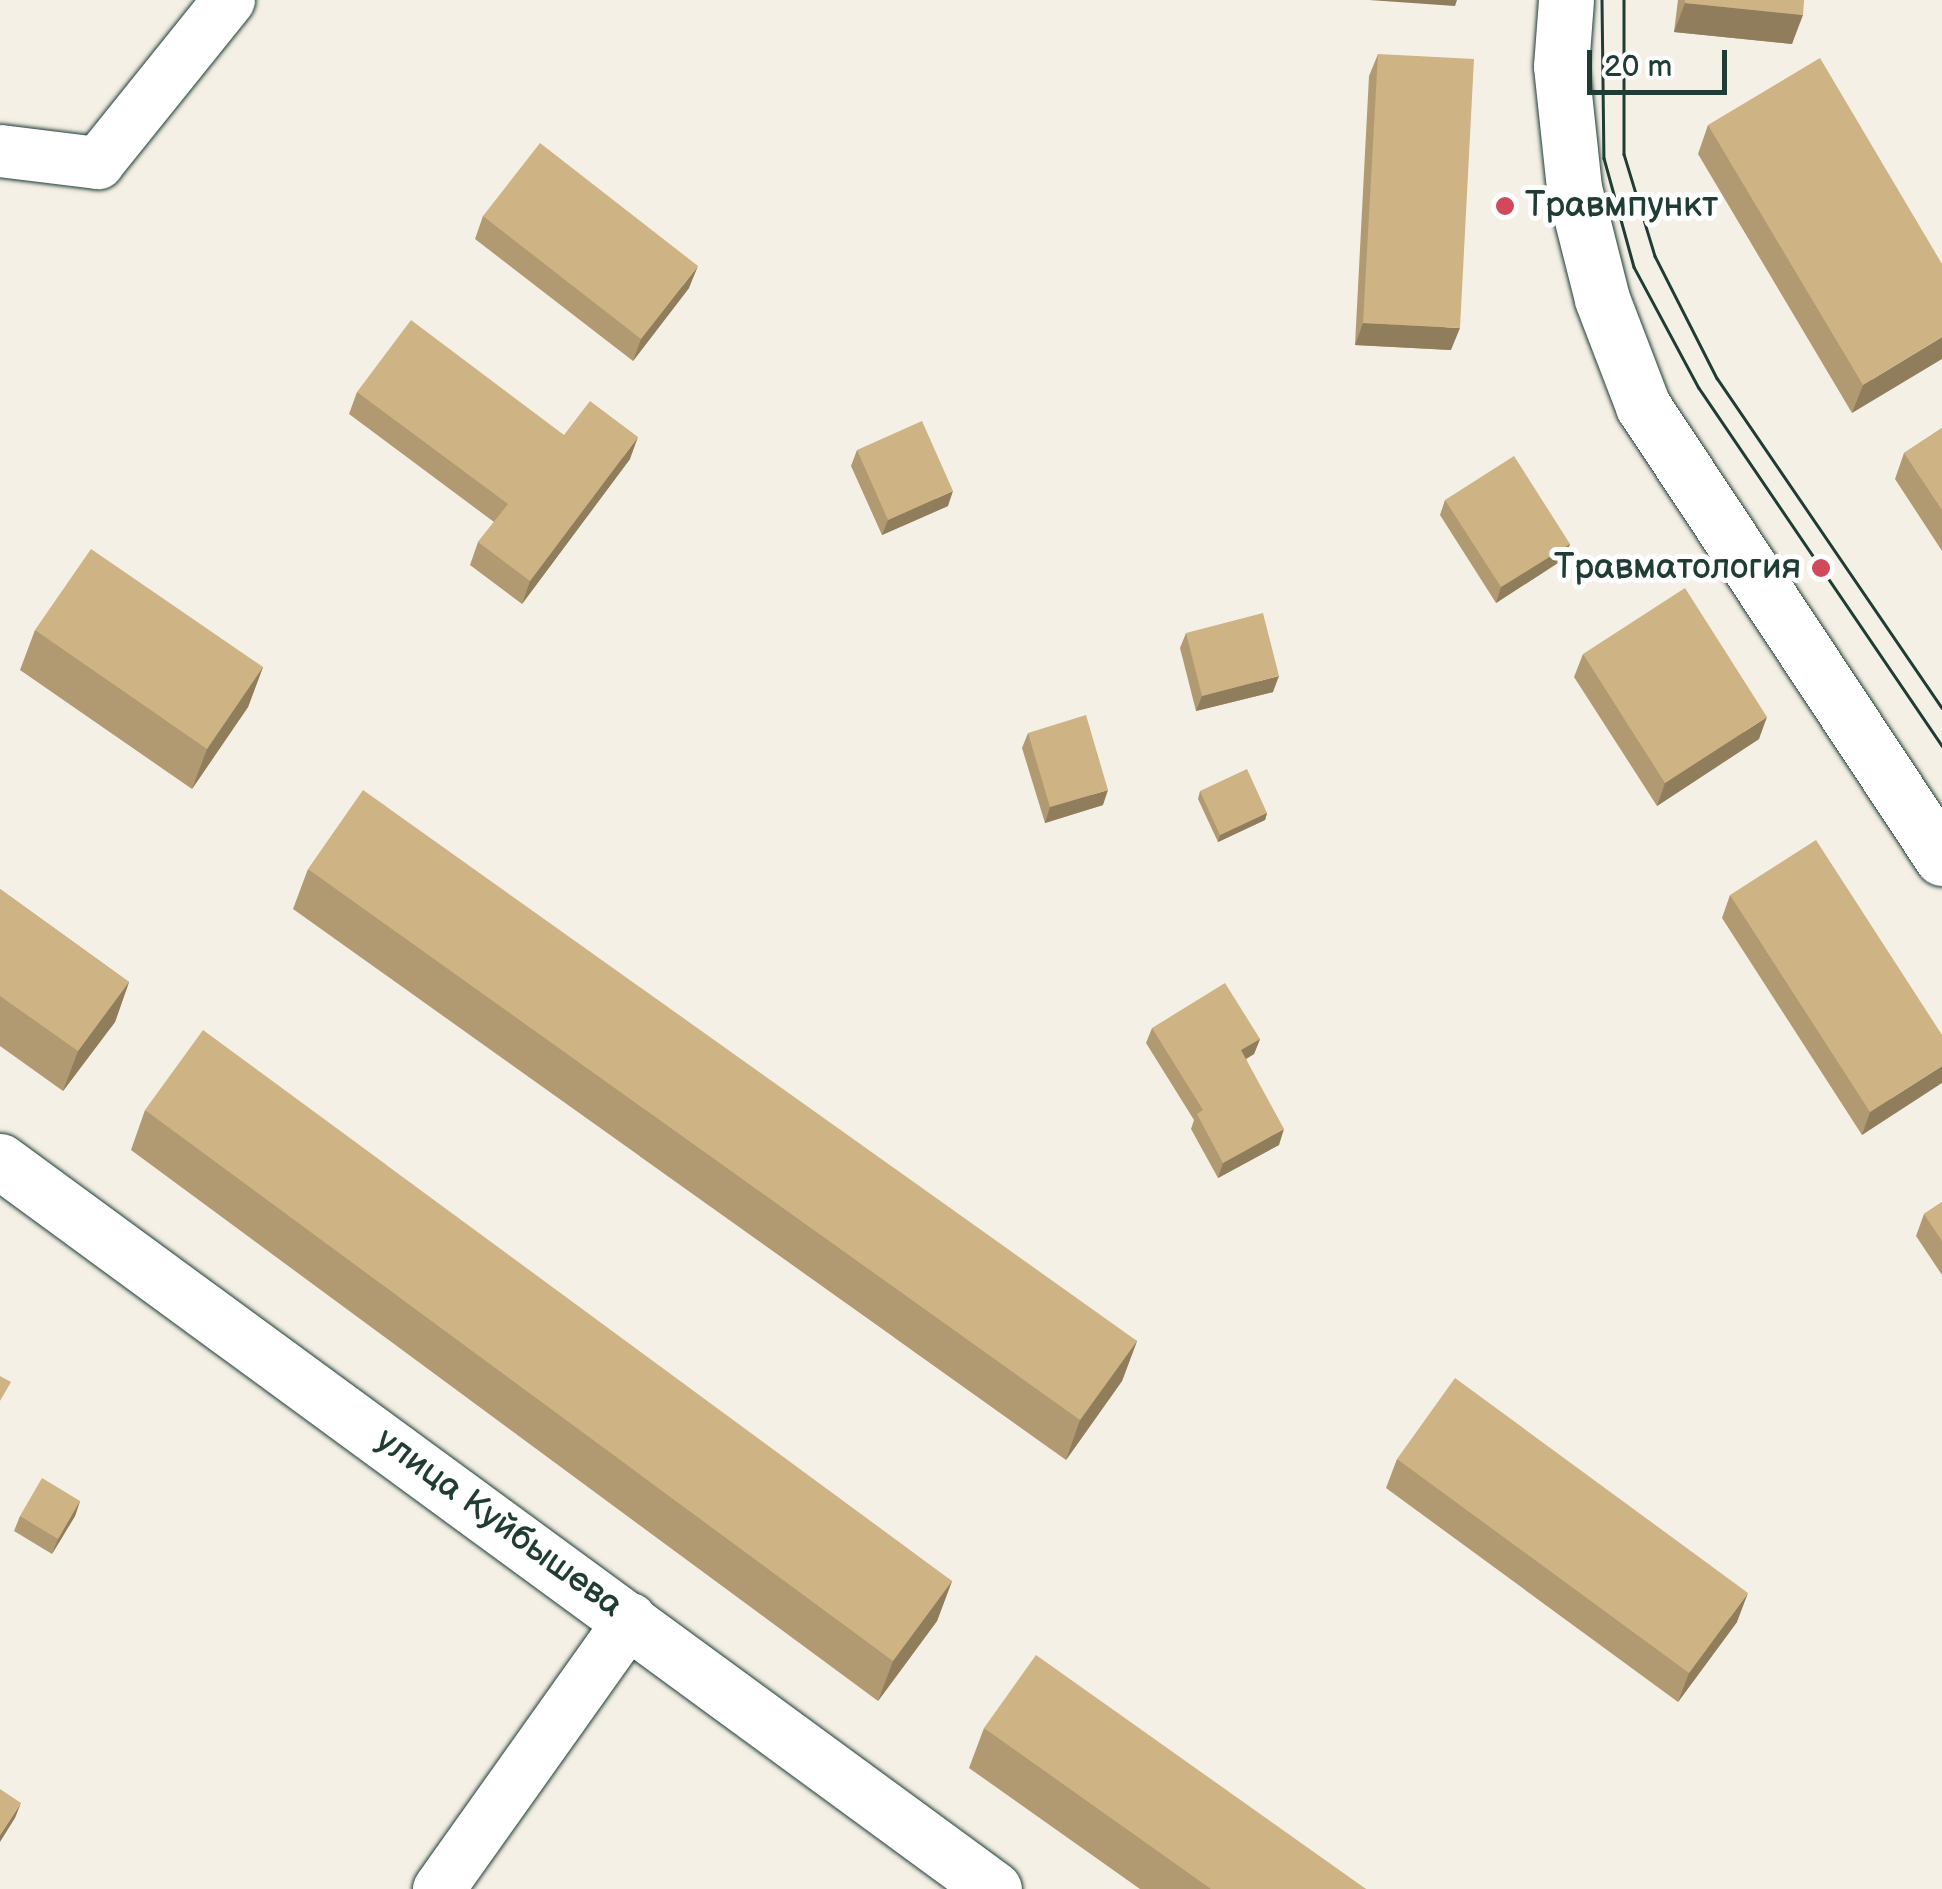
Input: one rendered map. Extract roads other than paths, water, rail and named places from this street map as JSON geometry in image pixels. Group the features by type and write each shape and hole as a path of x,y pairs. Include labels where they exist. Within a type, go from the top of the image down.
{"main road":[{"path":"1566,0 1561,66 1574,188 1602,300 1643,406 1942,858"},
{"name":"улица Куйбышева","path":"0,1161 994,1889"}],"street":[{"path":"0,151 98,163 229,0"},
{"path":"439,1889 631,1620"}],"tram line":[{"path":"1602,0 1604,158 1634,267 1699,388 1942,746"},
{"path":"1624,0 1624,154 1655,256 1717,378 1942,708"}],"place":[{"name":"Травмпункт","path":"1505,206"},
{"name":"Травматология","path":"1821,568"}]}
